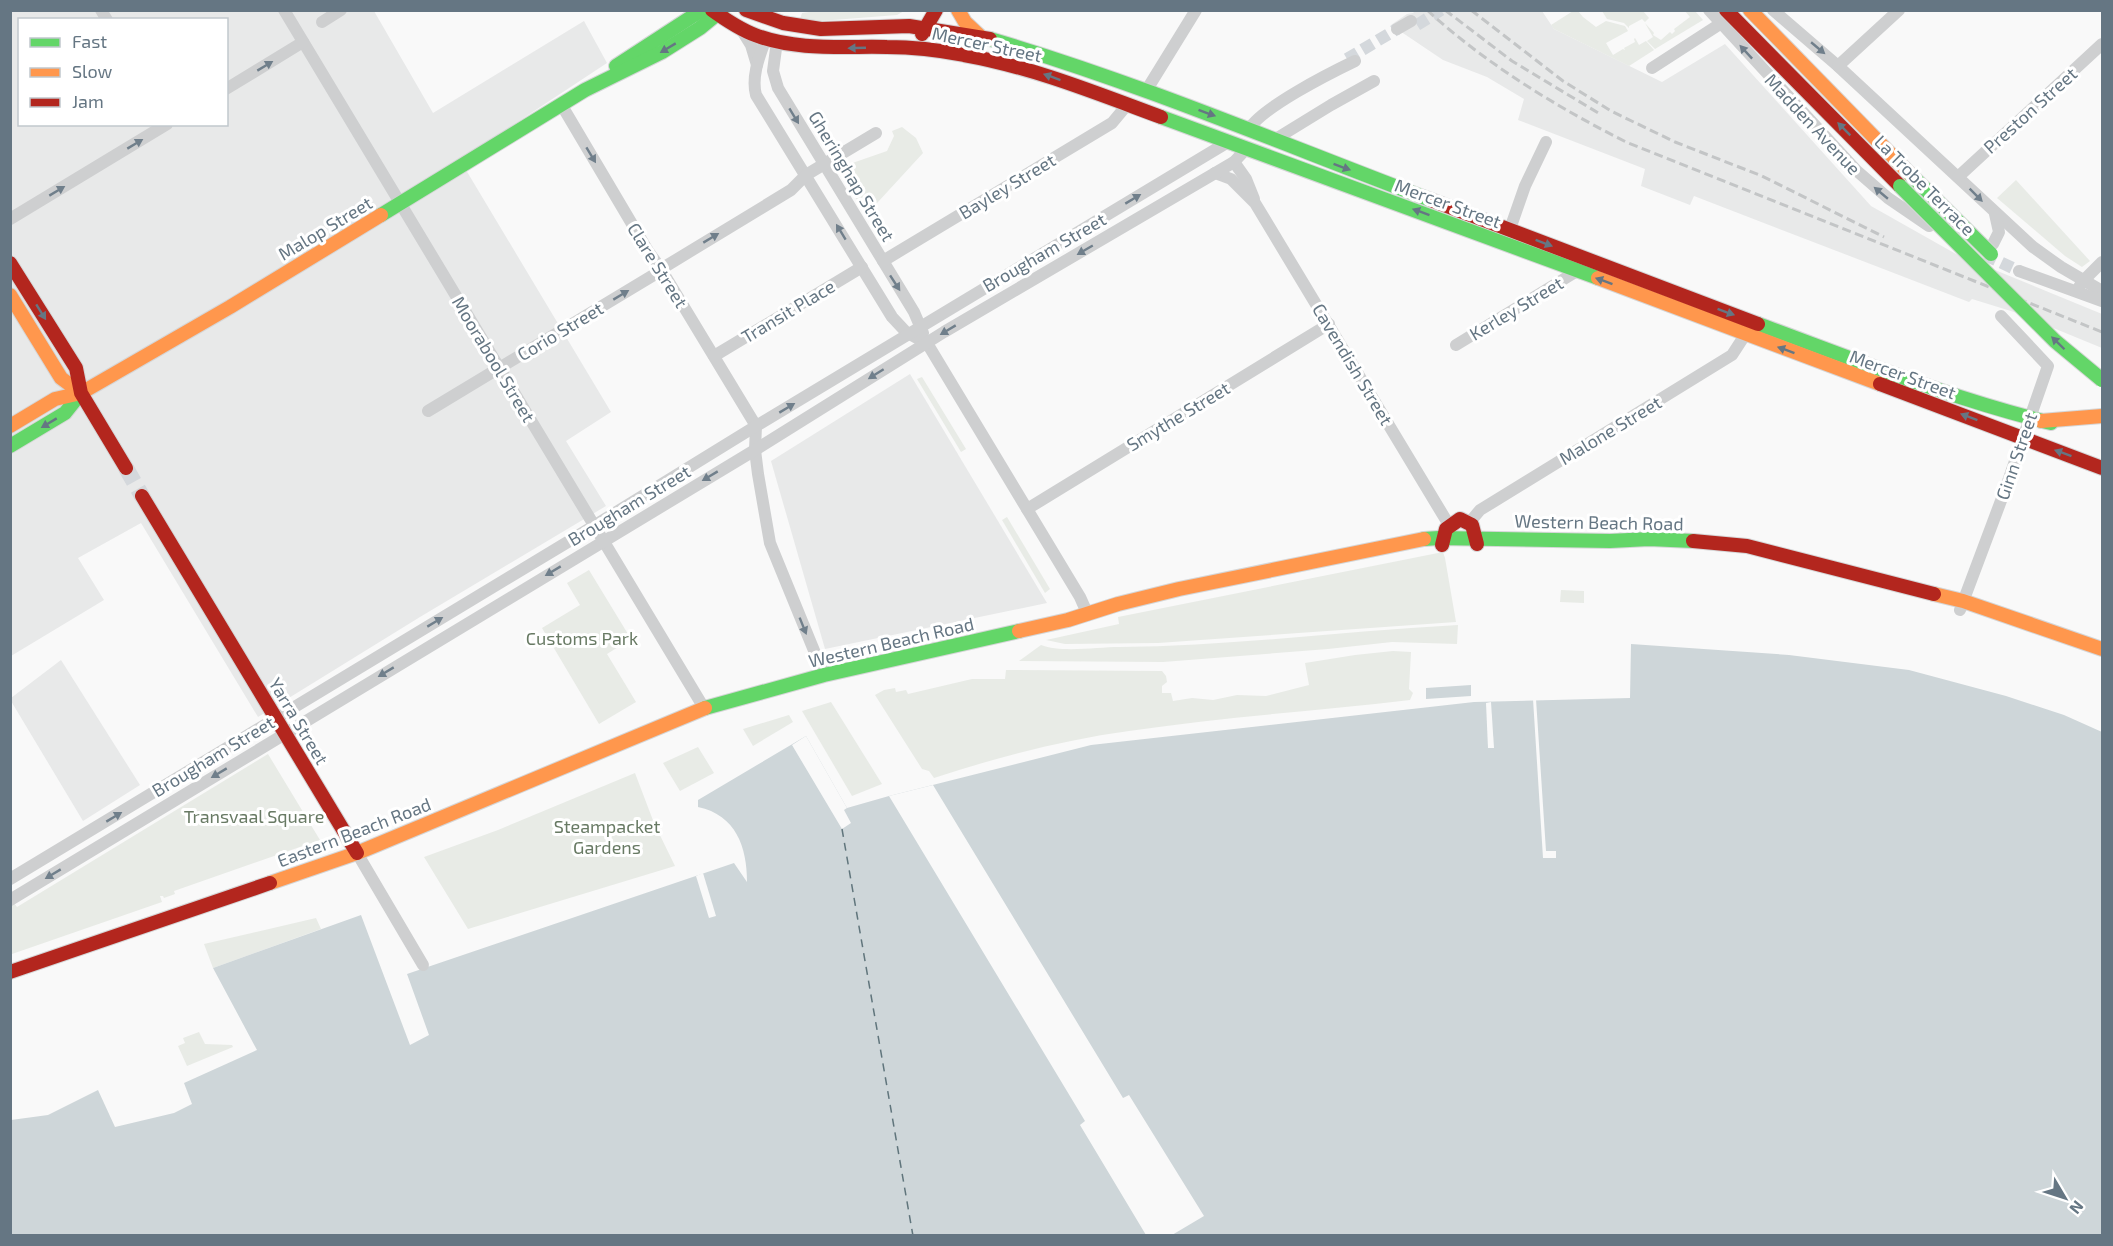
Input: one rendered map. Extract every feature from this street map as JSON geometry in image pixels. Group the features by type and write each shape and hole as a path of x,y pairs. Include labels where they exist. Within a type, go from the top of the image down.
{"main road":[{"name":"Malop Street","path":"10,426 55,399 81,393 239,302 585,90 642,47 702,10"},
{"path":"746,10 775,21"},
{"path":"914,48 936,10"},
{"path":"958,10 968,25 981,36"},
{"name":"La Trobe Terrace","path":"1726,10 2055,341 2103,380"},
{"name":"La Trobe Terrace","path":"1750,10 1911,175 2010,269 2025,289"},
{"name":"Malop Street","path":"585,90 662,52 700,28 717,12"},
{"path":"717,12 740,28 772,39"},
{"path":"910,20 914,48"},
{"name":"Mercer Street","path":"775,21 806,27 836,29 910,20 926,28 981,36 1039,52 1249,129 1507,236 1577,271 2103,468"},
{"name":"Gheringhap Street","path":"772,39 775,21"},
{"name":"Mercer Street","path":"772,39 812,47 936,50 1009,64 1049,76 1228,142 1750,320 1942,393 2036,419"},
{"path":"1085,90 1092,71"},
{"path":"1127,105 1146,91"},
{"path":"1246,148 1249,129"},
{"name":"Brougham Street","path":"1228,142 1249,129"},
{"path":"10,263 76,369 81,393 126,468"},
{"path":"10,296 61,378 81,393"},
{"path":"1745,334 1750,320"},
{"name":"Malop Street","path":"10,446 65,413 81,393"},
{"path":"2036,419 2067,420 2103,416"},
{"path":"2036,419 2073,426 2103,426"},
{"name":"Yarra Street","path":"142,496 357,853"},
{"path":"1442,542 1443,532 1449,525 1460,519 1470,522 1476,529 1476,541"},
{"name":"Western Beach Road","path":"704,708 824,675 1088,615 1118,604 1179,589 1406,542 1649,539 1729,543 1747,546 1961,606 2103,649"},
{"name":"Western Beach Road","path":"1961,606 2103,657"},
{"name":"Eastern Beach Road","path":"10,972 357,853 704,708"}],"street":[{"name":"Moorabool Street","path":"284,10 704,708"},
{"path":"322,22 341,10"},
{"path":"1146,91 1196,10"},
{"name":"Madden Avenue","path":"1709,10 1857,171 1888,198 1929,226"},
{"path":"1773,10 1838,66 2037,251 2080,286 2103,301"},
{"path":"1838,66 1899,10"},
{"path":"1401,31 1414,23"},
{"path":"1652,69 1720,24"},
{"name":"Gheringhap Street","path":"740,28 751,45 757,66"},
{"name":"Gheringhap Street","path":"772,39 757,66 756,95 894,320 916,331 926,343 1028,509 1083,602 1088,615"},
{"name":"Gheringhap Street","path":"772,39 776,84 914,312 916,331"},
{"path":"228,88 303,42"},
{"name":"Preston Street","path":"1958,177 2103,44"},
{"name":"Brougham Street","path":"1249,129 1260,115 1351,60"},
{"path":"1275,140 1374,81"},
{"name":"Clare Street","path":"561,105 756,426"},
{"name":"Bayley Street","path":"883,261 1112,123 1127,105"},
{"path":"1305,153 1298,135 1299,129 1307,119"},
{"path":"10,219 164,126"},
{"name":"Corio Street","path":"428,411 791,190 806,175 876,133"},
{"name":"Brougham Street","path":"10,879 1228,142"},
{"path":"1507,236 1525,186 1546,142"},
{"name":"Brougham Street","path":"10,900 755,450 926,343 1234,162 1246,148"},
{"name":"Cavendish Street","path":"1234,162 1251,189 1255,203"},
{"name":"Cavendish Street","path":"1215,173 1231,179 1255,203 1449,525"},
{"path":"1993,244 1999,229 1994,212"},
{"path":"2080,286 2103,262"},
{"name":"Transit Place","path":"714,356 862,267"},
{"path":"2010,269 2103,291"},
{"name":"Kerley Street","path":"1456,345 1577,271"},
{"name":"Ginn Street","path":"1961,606 2024,439 2036,419 2048,366 2001,316"},
{"name":"Smythe Street","path":"1028,509 1329,324"},
{"name":"Malone Street","path":"1470,522 1480,510 1732,355 1745,334"},
{"path":"756,426 755,450 770,543 824,675"},
{"path":"84,835 93,850"},
{"name":"Yarra Street","path":"357,853 423,965"}],"shaded area":[{"path":"1426,10 1542,11 1554,29 1662,82 1725,44 1871,206 1956,254 2102,314 2102,348 2014,312 1972,299 1969,302 1694,196 1690,205 1641,186 1645,169 1518,120 1524,99 1487,77 1443,60 1391,25 1407,14"},
{"path":"10,11 374,11 433,113 584,21 607,63 460,160 611,412 566,441 606,506 258,717 141,523 78,558 104,600 11,656"},
{"path":"910,374 1047,603 825,649 771,461"},
{"path":"1631,644 1789,655 1909,670 2006,696 2064,715 2102,732 2102,1235 11,1236 11,1120 48,1115 98,1090 115,1127 174,1113 192,1104 184,1083 257,1050 213,968 361,915 410,1045 429,1035 407,974 734,863 747,882 745,857 737,834 722,817 698,807 698,800 806,736 847,808 1091,745 1474,702 1630,698"},
{"path":"61,660 140,785 83,821 11,701 11,698"},
{"path":"1471,685 1471,696 1426,699 1426,688"}],"green space":[{"path":"904,11 897,15 820,21 800,19 802,13"},
{"path":"1573,11 1578,11 1596,27 1606,21 1625,26 1628,31 1606,43 1613,55 1625,50 1624,48 1635,42 1635,38 1639,45 1646,41 1654,50 1629,66 1554,29 1551,25"},
{"path":"1602,11 1643,11 1649,18 1645,22 1642,19 1629,28 1624,23 1607,19"},
{"path":"1685,11 1695,11 1703,20 1655,49 1647,41 1653,37 1645,23 1654,33 1653,35 1661,40 1670,32 1672,34 1674,29 1690,17"},
{"path":"902,127 916,138 923,153 866,215 838,168 887,151 894,136 892,131"},
{"path":"2016,180 2090,261 2082,267 2065,256 1997,198"},
{"path":"922,377 966,449 961,452 917,379"},
{"path":"1007,517 1050,589 1045,593 1002,520"},
{"path":"1443,552 1456,622 1158,643 1065,644 1046,640 1119,624 1118,617"},
{"name":"Customs Park","path":"589,570 631,639 607,654 636,702 599,724 542,628 580,605 567,583"},
{"path":"1561,590 1584,591 1584,603 1560,602"},
{"path":"1458,625 1457,644 1392,642 1163,662 1019,661 1041,645 1069,649 1204,644"},
{"path":"1393,651 1411,652 1409,689 1413,693 1410,700 1164,726 1104,735 1031,750 934,778 929,771 922,769 875,695 895,688 896,692 906,690 908,694 972,679 1005,679 1006,670 1162,671 1167,682 1162,686 1162,693 1171,693 1173,701 1192,698 1213,700 1237,695 1266,696 1309,685 1305,663"},
{"path":"831,702 882,784 852,796 802,711"},
{"path":"789,715 793,722 753,746 743,729"},
{"path":"698,747 714,773 680,791 663,763"},
{"name":"Transvaal Square","path":"268,754 320,840 174,891 175,894 164,898 160,896 162,902 12,954 11,903 17,907"},
{"name":"Steampacket Gardens","path":"635,773 654,823 675,866 468,929 424,857 498,830"},
{"path":"316,918 321,929 213,968 204,944"},
{"path":"199,1032 205,1044 232,1045 233,1047 187,1066 178,1046 185,1043 183,1038"}],"pier":[{"path":"1533,699 1536,699 1546,851 1556,851 1556,858 1543,858"},
{"path":"1491,702 1494,748 1488,748 1486,703"},
{"path":"806,736 847,808 844,810 851,823 842,829 792,745"},
{"path":"933,785 1123,1098 1129,1095 1204,1216 1172,1235 1146,1235 1080,1125 1085,1121 889,796"},
{"path":"703,873 716,916 709,918 696,876"}],"ferry route":[{"path":"842,829 913,1236"}],"tunnel":[{"path":"1417,25 1441,10"},
{"path":"1347,59 1397,29"},
{"path":"1985,255 2019,271"},
{"path":"126,468 142,496"}],"railway":[{"path":"1427,10 1473,48 1522,83 1626,142 2102,332"},
{"path":"1445,10 1512,61 1600,114"},
{"path":"1471,10 1563,81 1611,111 1675,142 1762,176 1884,237"}],"traffic: fast":[{"path":"616,66 702,10"},
{"path":"381,215 585,90 662,52 700,28 722,10"},
{"path":"990,39 1102,75 1212,115 1431,200"},
{"path":"1161,117 1598,278"},
{"path":"1911,175 1991,254"},
{"path":"1900,186 2055,341 2102,380"},
{"path":"1758,324 1939,390 2051,423"},
{"path":"10,446 65,413 81,393"},
{"path":"1424,539 1693,541"},
{"path":"705,708 824,675 1019,631"}],"traffic: slow":[{"path":"958,10 965,22 980,36"},
{"path":"1750,10 1911,175"},
{"path":"10,426 55,399 81,393 230,307 381,215"},
{"path":"1598,278 1880,384"},
{"path":"10,295 61,378 81,393"},
{"path":"2041,421 2102,416"},
{"path":"1019,631 1068,620 1118,604 1179,589 1424,539"},
{"path":"1934,594 1963,601 2102,649"},
{"path":"270,883 357,853 705,708"}],"traffic: jam":[{"path":"712,10 755,35 803,46 916,48 989,60 1088,90 1161,117"},
{"path":"746,10 783,23 821,29 909,26 990,39"},
{"path":"922,34 936,10"},
{"path":"1726,10 1900,186"},
{"path":"1431,200 1758,324"},
{"path":"10,263 76,368 81,393 126,468"},
{"path":"1880,384 2102,468"},
{"path":"142,496 357,853"},
{"path":"1442,545 1446,529 1460,519 1472,525 1477,544"},
{"path":"1693,541 1747,546 1934,594"},
{"path":"10,972 270,883"}]}
